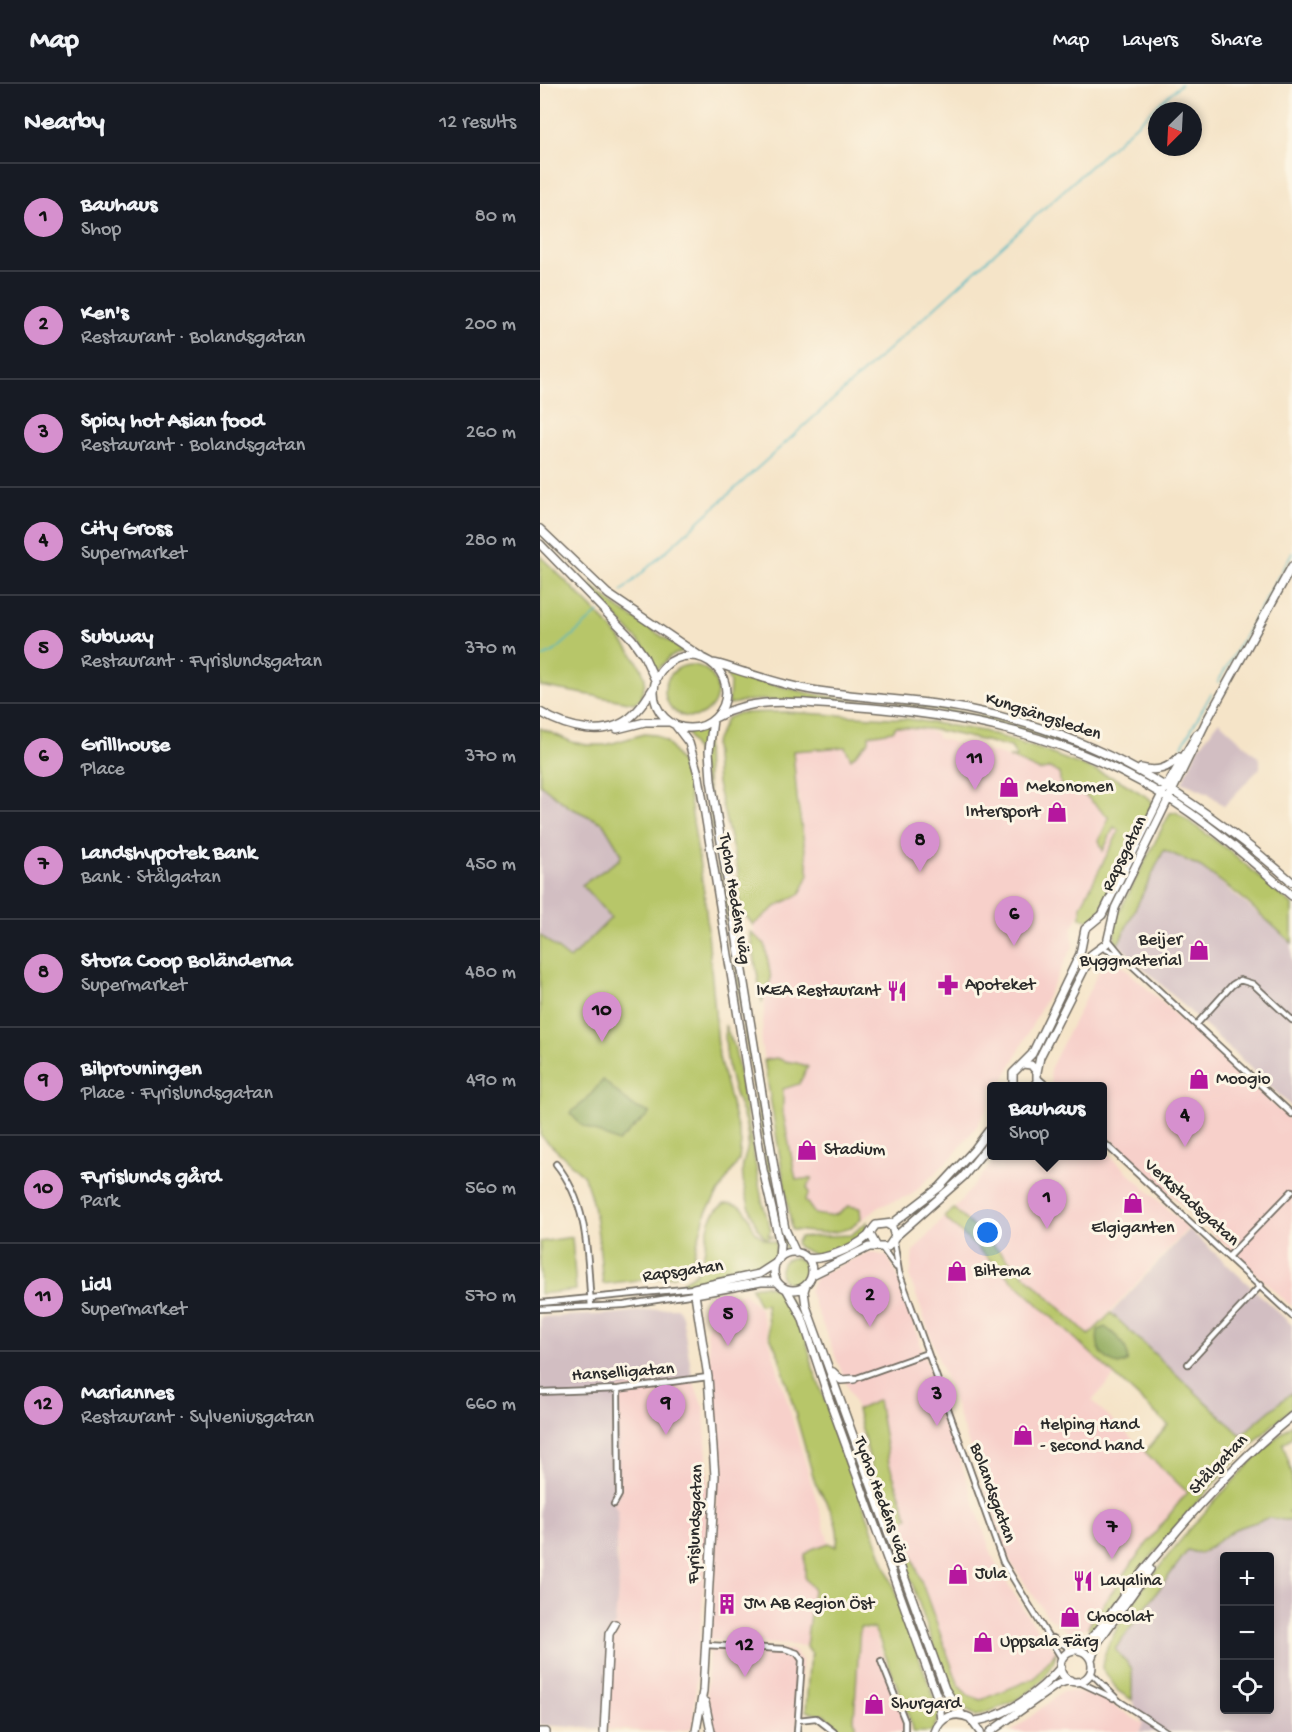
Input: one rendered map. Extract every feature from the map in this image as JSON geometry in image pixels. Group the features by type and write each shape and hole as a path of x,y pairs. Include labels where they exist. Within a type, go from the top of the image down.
{"main road":[{"path":"540,529 608,594 709,662 723,677 726,693 715,719 695,728 673,724 638,723 588,733 572,730 540,717"},
{"path":"540,544 632,639 644,656 655,685 657,707 673,724"},
{"path":"1170,788 1292,566"},
{"path":"540,712 570,726 596,729 611,727 635,713 667,665 676,659 696,657 709,662"},
{"name":"Kungsängsleden","path":"709,662 825,692 967,709 1010,719 1079,742 1134,767 1170,788 1243,839 1292,882"},
{"name":"Kungsängsleden","path":"715,719 744,705 767,703 876,708 957,717 1054,744 1117,769 1166,796 1216,832 1292,896"},
{"name":"Tycho Hedéns väg","path":"715,719 709,751 711,780 776,1180 787,1235 796,1253"},
{"path":"1134,767 1156,770 1167,767 1206,722"},
{"name":"Tycho Hedéns väg","path":"673,724 689,742 699,777 757,1137 780,1244 777,1261"},
{"path":"1170,788 1188,745"},
{"name":"Rapsgatan","path":"1094,923 1102,915 1170,788"},
{"name":"Rapsgatan","path":"1108,935 1115,908 1166,796"},
{"path":"1015,1082 1015,1069 1032,1054 1078,958 1085,929 1094,923 1104,926 1108,935 1100,948 1092,954 1041,1057 1034,1082"},
{"path":"1083,938 1088,946 1100,948"},
{"path":"1023,1064 1031,1065 1037,1075"},
{"path":"987,1132 974,1150 940,1187 893,1223 876,1225 870,1234 830,1255 813,1259 790,1253 777,1261 775,1276 777,1282 787,1290 797,1290 806,1285 812,1275 869,1247 880,1247 895,1239 963,1177 987,1147"},
{"path":"887,1224 892,1227 895,1239"},
{"path":"870,1234 880,1247"},
{"path":"806,1258 812,1275"},
{"name":"Rapsgatan","path":"694,1291 759,1274 777,1261"},
{"name":"Rapsgatan","path":"694,1291 761,1281 777,1282"},
{"name":"Tycho Hedéns väg","path":"806,1285 804,1291 806,1306 945,1689 962,1715"},
{"name":"Tycho Hedéns väg","path":"787,1290 802,1317 828,1396 939,1702 941,1722"},
{"name":"Fyrislundsgatan","path":"694,1291 708,1377 715,1476 703,1690 696,1732"},
{"path":"830,1368 841,1380 854,1378"},
{"path":"840,1395 844,1384 854,1378"},
{"name":"Stålgatan","path":"1075,1650 1091,1637 1232,1470 1292,1416"},
{"name":"Stålgatan","path":"1091,1659 1098,1642 1171,1540"},
{"path":"604,1732 609,1635 615,1624"},
{"path":"974,1721 1016,1704 1034,1692 1075,1650 1085,1652 1091,1659 1091,1672 1074,1681 1058,1684 990,1732"},
{"path":"1061,1663 1064,1675 1074,1681"},
{"name":"Fyrislundsgatan","path":"703,1690 710,1732"},
{"path":"935,1732 947,1717 962,1715 974,1721 980,1732"},
{"path":"999,1732 1016,1715"},
{"path":"540,1732 546,1732"},
{"path":"696,1732 710,1732"}],"street":[{"path":"1108,935 1123,957 1292,1114"},
{"path":"1100,948 1123,957"},
{"path":"1196,1025 1232,985 1240,980 1252,984 1292,1020"},
{"path":"1037,1075 1043,1082"},
{"name":"Verkstadsgatan","path":"1107,1145 1292,1316"},
{"path":"556,1164 568,1179 581,1208 591,1307"},
{"path":"1229,1256 1292,1191"},
{"name":"Bolandsgatan","path":"895,1239 899,1272 1002,1562 1048,1635 1061,1663"},
{"name":"Bolandsgatan","path":"880,1247 899,1272"},
{"path":"1188,1364 1261,1285"},
{"name":"Rapsgatan","path":"540,1303 694,1291"},
{"name":"Rapsgatan","path":"540,1309 591,1307 694,1291"},
{"path":"854,1378 927,1353"},
{"name":"Hanselligatan","path":"540,1392 618,1389 708,1377"},
{"path":"614,1504 619,1495 618,1389"},
{"name":"Bolandsgatan","path":"1048,1635 1075,1650"},
{"path":"705,1645 785,1649 798,1653 802,1660 797,1732"},
{"path":"881,1661 905,1720 905,1732"},
{"path":"1091,1672 1119,1701"},
{"path":"1074,1681 1119,1701 1167,1732"},
{"path":"798,1720 816,1718 834,1732"}],"shaded area":[{"path":"1219,721 1260,759 1260,768 1224,806 1208,793 1182,782 1198,749"},
{"path":"897,723 936,733 937,738 1005,756 1040,771 1050,768 1059,773 1061,787 1086,796 1120,832 1072,929 1073,946 1021,1047 1002,1082 987,1082 987,1109 977,1126 953,1156 911,1195 880,1206 852,1228 830,1232 792,1230 761,1043 765,1002 753,925 777,906 800,894 809,875 793,751 846,747 848,756 868,735 886,730"},
{"path":"540,784 569,807 603,823 621,853 620,859 583,885 611,918 570,960 540,935"},
{"path":"1164,850 1201,867 1292,942 1292,1107 1118,944"},
{"path":"1113,957 1292,1122 1292,1307 1107,1136 1107,1082 1051,1082 1050,1069 1105,959"},
{"path":"1107,1153 1188,1228 1089,1334 954,1209 995,1160 1107,1160"},
{"path":"944,1217 1115,1375 1092,1401 1188,1491 1135,1559 1088,1626 1070,1634 1046,1614 1010,1562 910,1278 913,1252"},
{"path":"1189,1229 1292,1325 1292,1392 1241,1436 1111,1313"},
{"path":"869,1252 887,1256 897,1274 994,1561 1027,1615 1056,1652 1035,1678 981,1700 969,1696 959,1686 900,1522 907,1518 889,1463 878,1400 857,1410 809,1291 817,1276"},
{"path":"744,1293 760,1309 829,1543 813,1549 813,1589 806,1646 709,1640 717,1529 715,1420 707,1332 710,1301"},
{"path":"678,1308 682,1316 693,1381 618,1389 619,1495 614,1504 618,1512 616,1554 619,1578 615,1624 609,1635 604,1729 540,1725 540,1317 613,1314"},
{"path":"693,1381 704,1409 708,1474 706,1559 693,1725 690,1729 670,1732 604,1729 609,1634 615,1624 619,1578 614,1504 618,1389"},
{"path":"1282,1508 1292,1512 1292,1732 1139,1732 1143,1724 1132,1700 1132,1669 1115,1650 1147,1602 1207,1527"},
{"path":"860,1629 874,1631 909,1732 850,1732"},
{"path":"709,1647 792,1650 802,1660 797,1732 713,1732 707,1693"},
{"path":"1069,1691 1100,1697 1143,1724 1139,1732 1011,1732 1062,1692"}],"green space":[{"path":"540,556 600,616 641,668 645,684 641,698 634,703 540,686"},
{"path":"591,585 619,609 685,651 671,656 657,670 645,648 588,586"},
{"path":"686,665 696,665 705,669 713,677 717,691 713,705 705,713 696,717 686,717 677,713 669,705 665,696 665,686 669,677 677,669"},
{"path":"725,669 777,686 817,695 930,707 981,716 1089,751 1087,753 986,721 916,707 846,701 760,700 729,705 730,683"},
{"path":"785,712 908,719 983,731 1039,749 1119,780 1149,798 1153,803 1130,845 1101,910 1089,921 1081,918 1081,906 1119,831 1114,827 1103,851 1099,840 1109,818 1086,796 1061,787 1059,773 1050,768 1040,771 1009,757 1017,757 1011,747 937,730 896,726 893,731 869,735 869,741 851,759 845,747 793,751 797,798 809,875 800,894 777,906 753,925 742,911 738,890 738,871 717,784 714,744 727,718 739,713"},
{"path":"709,727 706,741 707,782 774,1191 788,1249 785,1249 771,1191 705,782 697,754 686,730"},
{"path":"540,728 572,742 587,745 606,745 644,734 656,735 667,742 685,769 705,899 719,1057 741,1142 739,1160 706,1212 692,1261 684,1271 674,1276 603,1284 595,1215 583,1175 540,1135 540,935 570,959 611,918 582,885 620,859 621,853 603,823 569,807 540,784"},
{"path":"1176,812 1230,851 1292,905 1292,943 1240,896 1201,867 1164,850 1118,944 1115,943 1114,925 1118,914 1170,813"},
{"path":"750,932 765,944 771,979 762,1001"},
{"path":"725,1025 735,1049 762,1201 771,1230 768,1235 773,1237 766,1238 756,1225 746,1193 743,1172 748,1146 747,1135 729,1073"},
{"path":"777,1058 808,1067 799,1084 783,1089 783,1113 796,1180 812,1178 807,1187 809,1193 805,1200 815,1214 833,1215 848,1206 860,1208 861,1219 846,1229 829,1232 792,1230 764,1060"},
{"path":"603,1080 633,1106 650,1113 618,1142 581,1125 570,1113 586,1100"},
{"path":"725,1204 736,1205 743,1209 757,1233 764,1239 776,1242 776,1258 763,1268 726,1271 712,1281 683,1286 682,1282 697,1271 701,1263 712,1217"},
{"path":"954,1209 1089,1335 1111,1313 1241,1435 1292,1392 1292,1408 1211,1487 1091,1633 1088,1626 1135,1559 1187,1492 1145,1452 1168,1425 944,1217"},
{"path":"867,1222 866,1233 832,1251 815,1255 798,1247 796,1243 800,1237 851,1235"},
{"path":"572,1237 576,1290 540,1294 540,1242"},
{"path":"793,1258 802,1262 806,1271 802,1280 793,1284 784,1280 780,1271 784,1262"},
{"path":"765,1285 785,1291 803,1325 813,1368 940,1714 932,1732 912,1732 913,1728 874,1629 860,1627 854,1720 856,1724 853,1732 840,1732 825,1715 806,1711 809,1664 812,1654 806,1646 813,1589 805,1579 805,1555 812,1549 829,1543 836,1547 838,1539 832,1514 815,1483 779,1356 769,1334 766,1304 759,1305 751,1287"},
{"path":"1105,1327 1118,1337 1124,1346 1127,1362 1119,1365 1101,1352 1097,1337 1098,1330"},
{"path":"878,1400 889,1463 908,1518 900,1522 959,1686 969,1696 981,1700 1035,1678 1056,1652 1045,1676 1026,1694 1001,1707 976,1716 960,1706 948,1687 872,1468 857,1410"},
{"path":"1292,1424 1292,1437 1283,1444 1292,1473 1292,1512 1287,1511 1292,1515 1292,1521 1268,1518 1235,1529 1200,1554 1188,1550 1115,1649 1132,1669 1132,1700 1118,1691 1102,1668 1109,1644 1126,1613 1151,1577 1213,1503 1271,1442"}],"waterway":[{"path":"622,591 1181,84"},
{"path":"1218,682 1292,553"},
{"path":"540,658 555,651 599,612"},
{"path":"1182,746 1211,694"}],"place":[{"name":"Mekonomen","path":"1009,787"},
{"name":"Lidl","path":"975,790"},
{"name":"Intersport","path":"1057,812"},
{"name":"Stora Coop Boländerna","path":"920,872"},
{"name":"Grillhouse","path":"1014,946"},
{"name":"Beijer Byggmaterial","path":"1199,950"},
{"name":"Apoteket","path":"948,985"},
{"name":"IKEA Restaurant","path":"897,991"},
{"name":"Fyrislunds gård","path":"602,1042"},
{"name":"Moogio","path":"1199,1079"},
{"name":"City Gross","path":"1185,1147"},
{"name":"Stadium","path":"807,1150"},
{"name":"Elgiganten","path":"1133,1203"},
{"name":"Bauhaus","path":"1047,1229"},
{"name":"Biltema","path":"957,1271"},
{"name":"Ken's","path":"870,1327"},
{"name":"Subway","path":"728,1346"},
{"name":"Spicy hot Asian food","path":"937,1426"},
{"name":"Bilprovningen","path":"666,1435"},
{"name":"Helping Hand - second hand","path":"1023,1435"},
{"name":"Landshypotek Bank","path":"1112,1559"},
{"name":"Jula","path":"958,1574"},
{"name":"Layalina","path":"1083,1581"},
{"name":"JM AB Region Öst","path":"727,1604"},
{"name":"Chocolat","path":"1070,1617"},
{"name":"Uppsala Färg","path":"983,1642"},
{"name":"Mariannes","path":"745,1677"},
{"name":"Shurgard","path":"874,1704"}]}
